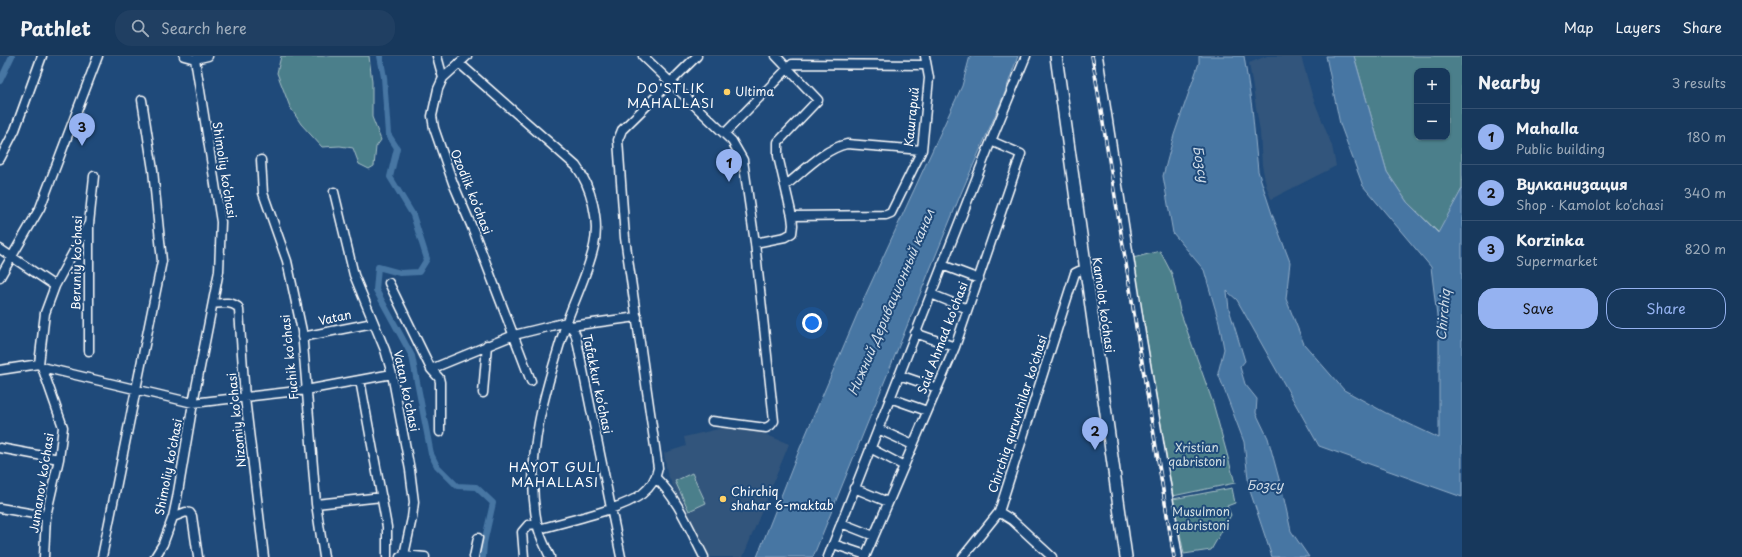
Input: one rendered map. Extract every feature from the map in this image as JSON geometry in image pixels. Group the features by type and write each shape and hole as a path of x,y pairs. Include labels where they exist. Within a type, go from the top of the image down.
{"main road":[{"path":"1050,56 1062,156 1119,557"},
{"name":"Kamolot ko‘chasi","path":"1056,56 1126,557"}],"street":[{"path":"0,159 15,130 42,56"},
{"path":"0,277 40,208 98,56"},
{"path":"184,56 195,59 208,56"},
{"path":"437,56 443,78 466,56"},
{"path":"643,56 670,83 725,133 736,146 743,160 755,243 774,421 766,428 712,421"},
{"path":"524,557 522,532 528,525 538,526 610,508 642,494 656,478 658,468 625,238 618,140 622,130 697,56"},
{"path":"755,243 785,237 792,233 792,216 778,156 778,142 818,100 776,56"},
{"name":"Кашгарий","path":"792,216 886,215 891,213 922,150 929,78 925,56"},
{"path":"828,557 915,333 1026,56"},
{"path":"1098,56 1138,322 1178,555"},
{"name":"Shimoliy ko‘chasi","path":"193,403 219,271 221,222 195,59"},
{"path":"459,63 576,166 588,185 595,216 594,244 591,256 543,409 536,440 533,476 538,526 541,539 550,557"},
{"path":"725,133 792,64 926,65"},
{"name":"Ozodlik ko‘chasi","path":"443,78 438,89 432,116 434,128 453,183 531,381"},
{"path":"102,557 162,261 153,170 142,100"},
{"name":"Said Ahmad ko‘chasi","path":"866,556 955,347 1020,154 991,141"},
{"path":"785,186 826,153 847,144 922,150"},
{"name":"Fuchik ko'chasi","path":"261,160 263,193 287,261 302,337 316,504 324,557"},
{"name":"Beruniy ko‘chasi","path":"89,351 88,224 94,176"},
{"name":"Vatan ko'chasi","path":"334,192 354,275 385,350 392,374 410,470 414,502 412,518 402,556"},
{"name":"Jumanov ko‘chasi","path":"44,557 46,516 59,459 63,427 40,366 45,313 55,286 88,224"},
{"path":"0,249 55,286"},
{"path":"942,265 979,279"},
{"name":"Chirchiq quruvchilar ko'chasi","path":"963,557 999,512 1075,273 1079,271"},
{"path":"389,283 431,369 439,378 440,432"},
{"path":"931,294 968,309"},
{"name":"Nizomiy ko'chasi","path":"213,304 228,303 238,307 245,398 264,557"},
{"path":"431,369 514,335 569,324 636,317"},
{"name":"Vatan","path":"302,337 373,323"},
{"name":"Tafakkur ko‘chasi","path":"569,324 576,336 621,557"},
{"path":"915,333 955,347"},
{"path":"483,393 487,345"},
{"path":"0,370 40,366 193,403 306,390 392,374"},
{"path":"899,375 937,388"},
{"path":"360,380 387,527 387,557"},
{"path":"890,398 927,411"},
{"name":"Shimoliy ko'chasi","path":"155,557 163,544 173,517 193,403"},
{"path":"878,429 913,445"},
{"path":"0,448 59,459"},
{"path":"870,448 904,466"},
{"path":"656,478 666,488 676,503 704,557"},
{"path":"854,488 888,502"},
{"path":"316,504 382,497"},
{"path":"0,508 46,516"},
{"path":"173,517 186,512 190,513 198,557"},
{"path":"999,512 1012,520 1052,557"},
{"path":"841,524 874,536"},
{"path":"474,557 478,538"},
{"path":"832,544 866,556"},
{"path":"402,556 425,557"}],"shaded area":[{"path":"1267,56 1301,56 1312,95 1332,146 1336,166 1271,199 1266,185 1262,165 1260,132 1249,63"},
{"name":"Chirchiq shahar 6-maktab","path":"740,424 789,444 743,557 706,557 667,473 664,453 686,446 684,437"}],"green space":[{"path":"281,56 369,56 372,82 372,117 381,140 376,147 374,166 369,169 359,164 353,148 340,146 322,147 301,124 290,107 277,73"},
{"path":"1354,56 1462,56 1462,189 1439,233 1407,202 1387,172"},
{"name":"Xristian qabristoni","path":"1160,251 1172,274 1180,311 1213,403 1235,483 1173,496 1133,258"},
{"path":"692,473 706,503 689,511 675,481"},
{"name":"Musulmon qabristoni","path":"1232,488 1235,503 1227,506 1231,515 1211,550 1184,554 1173,499"}],"water":[{"name":"Нижний Деривационный канал","path":"970,56 1018,56 1004,95 962,191 813,557 757,557 800,448 865,296 962,86"},
{"path":"1199,56 1244,56 1252,108 1258,171 1290,262 1286,299 1304,344 1344,390 1386,413 1439,438 1439,333 1431,267 1363,186 1340,124 1326,56 1354,56 1387,172 1407,202 1438,233 1462,189 1462,497 1319,446 1237,300 1227,291 1229,309 1245,361 1240,367 1245,384 1257,399 1256,413 1268,438 1291,531 1309,557 1272,557 1249,488 1244,442 1218,373 1224,349 1219,322 1204,270 1173,233 1163,176 1174,135 1199,63"}],"waterway":[{"path":"0,81 12,56"},
{"path":"380,56 384,77 388,134 397,148 390,177 413,215 427,259 419,272 400,273 378,267 376,290 412,356 431,454 437,466 457,486 476,487 493,503 484,543 483,557"}],"railway":[{"path":"1092,56 1174,557"}],"place":[{"name":"Ultima","path":"727,92"},
{"name":"Korzinka","path":"82,146"},
{"name":"Mahalla","path":"729,182"},
{"name":"Вулканизация","path":"1095,450"},
{"name":"Chirchiq shahar 6-maktab","path":"723,499"}],"district":[{"name":"DO'STLIK MAHALLASI","path":"671,96"},
{"name":"HAYOT GULI MAHALLASI","path":"555,474"}],"water label":[{"name":"Бозсу","path":"1201,164"},
{"name":"Chirchiq","path":"1443,315"},
{"name":"Бозсу","path":"1265,485"}]}
